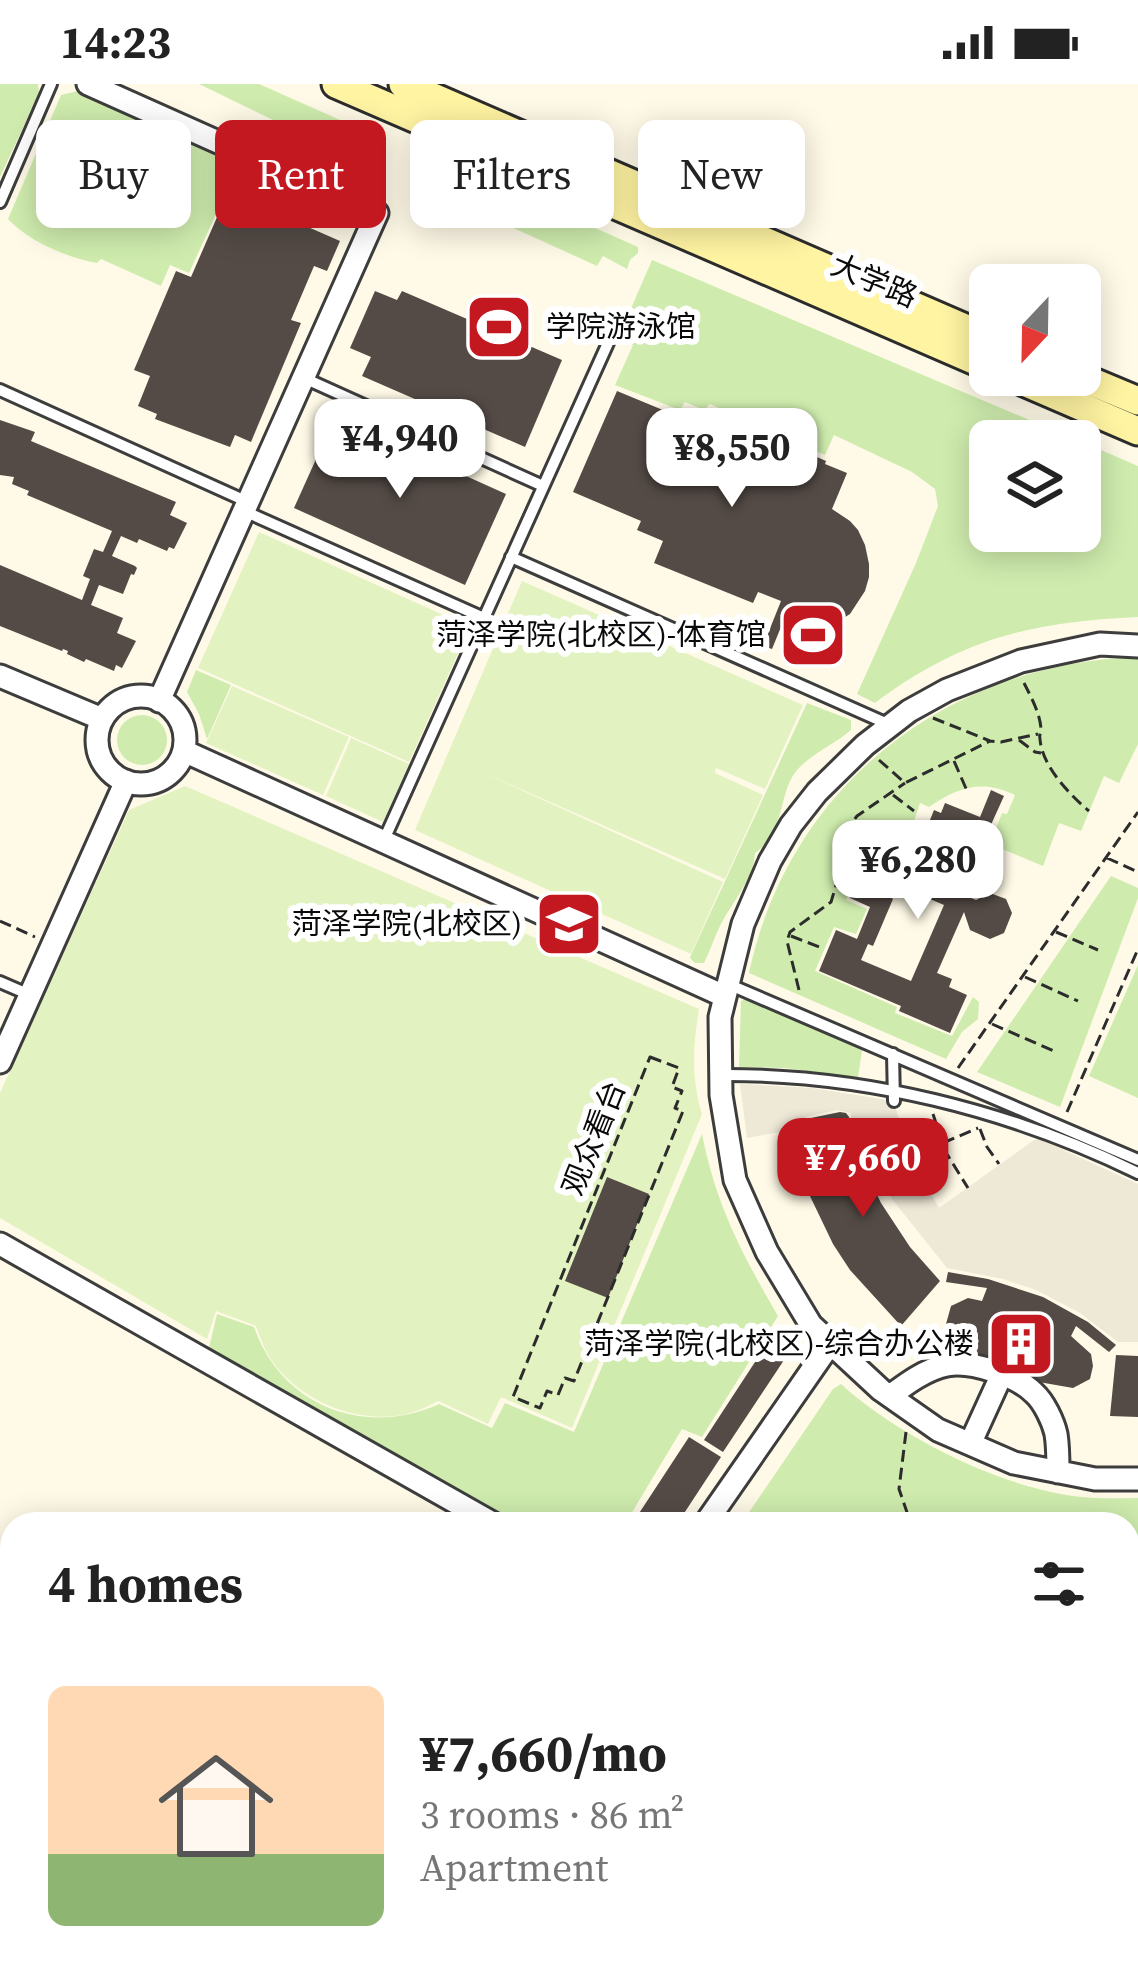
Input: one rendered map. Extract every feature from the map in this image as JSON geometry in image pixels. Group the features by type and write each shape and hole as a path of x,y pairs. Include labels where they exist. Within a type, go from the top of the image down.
{"main road":[{"name":"大学路","path":"336,84 969,358"},
{"name":"大学路","path":"404,84 969,330"},
{"path":"1101,385 1138,401"},
{"path":"1057,396 1138,431"}],"street":[{"path":"88,84 377,213 160,700"},
{"path":"1138,646 1100,644 1016,664 947,690 912,709 865,745 817,792 770,861 743,924 720,1017 721,1095 735,1180 767,1252 812,1325 890,1396 938,1430 1014,1463 1095,1478 1138,1479"},
{"path":"0,676 102,719"},
{"path":"130,697 160,700 178,716 185,733 184,751 162,779 144,784 126,781 103,763 97,734 102,719 113,705 130,697"},
{"path":"184,751 726,990"},
{"path":"0,1062 126,781"},
{"path":"0,1244 473,1512"},
{"path":"713,1512 830,1344"},
{"path":"890,1396 908,1382 947,1365 969,1365 1002,1375 1036,1394 1044,1407 1056,1436 1058,1472"},
{"path":"970,1444 1002,1375"}],"lane":[{"path":"0,202 51,84"},
{"path":"383,842 608,343"},
{"path":"304,378 543,486"},
{"path":"0,390 484,618"},
{"path":"511,557 890,725"},
{"path":"0,982 30,995"},
{"path":"726,990 893,1054 1138,1160"},
{"path":"893,1054 893,1096"},
{"path":"721,1075 809,1076 932,1100 1042,1132 1138,1173"}],"path":[{"path":"1016,664 1038,714 1044,753 1062,784 1089,811"},
{"path":"912,709 990,741"},
{"path":"799,990 787,941 831,902 850,825 857,816 905,783 990,741 1040,734"},
{"path":"1017,739 1044,753"},
{"path":"865,745 905,783"},
{"path":"953,759 968,793"},
{"path":"891,794 914,811"},
{"path":"950,1079 1138,812"},
{"path":"1106,857 1138,872"},
{"path":"0,922 53,945"},
{"path":"1054,931 1098,950"},
{"path":"789,936 822,948"},
{"path":"1061,1126 1138,949"},
{"path":"1022,976 1078,1001"},
{"path":"989,1023 1056,1052"},
{"name":"观众看台","path":"650,1057 679,1069 672,1087 682,1091 675,1108 683,1111 574,1382 565,1378 558,1395 547,1391 540,1408 516,1399 650,1057"},
{"path":"932,1100 942,1144 968,1188"},
{"path":"982,1113 980,1127 999,1164"},
{"path":"910,1157 1002,1118"},
{"path":"906,1512 899,1489 907,1422"}],"green space":[{"path":"0,84 38,84 39,93 0,177"},
{"path":"199,84 259,84 340,120 273,120"},
{"path":"78,91 142,120 50,120 61,95"},
{"path":"191,142 215,153 215,216 189,273 170,265 161,286 101,259 86,261 49,247 8,219 36,153 36,228 191,228"},
{"path":"514,228 595,228 638,247 627,269 603,256 597,266"},
{"path":"652,260 1029,420 969,420 969,552 1101,552 1101,450 1138,466 1138,617 1064,623 999,637 938,663 875,703 857,694 938,506 935,489 912,472 834,435 825,455 710,404 704,410 685,402 680,410 615,385 633,345 619,336"},
{"path":"259,532 470,627 409,762 198,668"},
{"path":"522,581 803,705 765,789 716,768 715,773 763,795 725,879 475,769 723,882 691,954 415,830"},
{"path":"1138,657 1138,744 1119,783 1104,776 1081,831 1059,823 1043,866 990,844 1015,795 992,787 960,790 929,807 920,803 912,827 951,843 943,859 958,866 954,876 871,842 846,900 867,909 856,934 834,927 815,971 897,1007 895,1013 952,1036 973,997 979,1002 978,1019 962,1032 946,1059 749,973 769,906 800,845 840,792 888,747 942,710 1003,682 1069,665"},
{"path":"196,670 231,685 207,739 187,692"},
{"path":"232,686 349,737 323,795 206,743"},
{"path":"807,703 851,720 851,730 797,770 772,834 755,853 747,881 704,963 695,963 691,955"},
{"path":"132,716 152,716 166,730 166,750 152,764 132,764 118,750 118,730"},
{"path":"351,738 409,764 383,822 326,796"},
{"path":"185,786 699,1009 694,1062 702,1114 572,1428 501,1397 488,1424 438,1401 402,1415 344,1411 292,1383 267,1353 256,1326 216,1311 207,1339 0,1218 0,1093 129,810"},
{"path":"1111,876 1138,888 1138,898 1060,1107 977,1072"},
{"path":"1138,965 1138,1098 1089,1076"},
{"path":"746,999 862,1050 858,1078 739,1067 741,1001"},
{"path":"702,1134 732,1228 778,1316 702,1437 682,1429 632,1512 485,1512 208,1352 217,1314 254,1327 284,1377 329,1408 383,1417 439,1404 492,1428 505,1403 574,1432"},
{"path":"841,1384 892,1423 986,1472 1051,1492 1138,1498 1138,1512 749,1512"}],"shaded area":[{"path":"740,1084 812,1088 894,1101 906,1148 939,1208 1039,1139 1138,1184 1138,1342 1118,1342 1080,1313 1036,1290 947,1268 892,1199 862,1118 837,1110 805,1117 807,1127 747,1138"}],"building":[{"path":"215,222 215,228 310,228 340,241 327,271 314,266 291,320 301,323 251,442 235,435 230,447 155,419 157,414 138,406 150,376 134,370 176,271 191,277"},
{"path":"375,291 397,300 402,291 562,360 525,447 362,376 371,357 350,348"},
{"path":"617,391 687,420 690,411 715,422 719,414 847,473 832,509 858,530 869,564 865,591 850,614 818,630 781,627 772,649 763,646 781,601 758,592 753,603 654,563 663,541 637,530 641,521 573,492"},
{"path":"335,417 506,494 465,585 294,508"},
{"path":"0,420 35,432 31,441 176,502 170,515 187,523 174,549 167,551 121,536 112,556 135,566 134,575 123,594 99,585 91,605 123,618 117,633 136,641 122,668 116,665 114,671 84,662 68,651 0,626 0,565 82,600 90,579 83,576 94,549 103,552 112,531 27,495 29,491 12,484 14,477 0,475"},
{"path":"991,790 1004,796 966,880 977,884 971,898 990,893 1006,899 1012,913 1004,933 990,939 970,930 964,912 937,973 952,979 949,987 967,995 950,1033 819,971 836,930 857,939 870,907 850,898 872,846 954,880 961,865 947,859 954,842 926,830 934,810 941,813 945,803 980,817","holes":["895,884 944,905 911,981 861,960 868,944 873,946"]},
{"path":"840,1112 849,1117 881,1203 940,1281 901,1326 850,1270 809,1194 819,1191 801,1132 809,1129 806,1119"},
{"path":"607,1177 649,1194 608,1298 565,1281"},
{"name":"菏泽学院(北校区)-综合办公楼","path":"948,1272 1043,1297 1088,1322 1116,1345 1109,1352 1076,1326 1071,1336 1091,1354 1093,1366 1090,1379 1073,1388 1033,1381 991,1363 957,1341 946,1324 951,1306 968,1298 982,1301 987,1288 946,1282"},
{"path":"772,1336 792,1348 723,1452 704,1440"},
{"path":"1116,1355 1138,1356 1138,1417 1110,1416"},
{"path":"689,1437 721,1457 685,1512 640,1512"}],"place":[{"name":"学院游泳馆","path":"499,327"},
{"name":"菏泽学院(北校区)-体育馆","path":"813,635"},
{"name":"菏泽学院(北校区)","path":"569,924"},
{"name":"菏泽学院(北校区)-综合办公楼","path":"1021,1344"}]}
